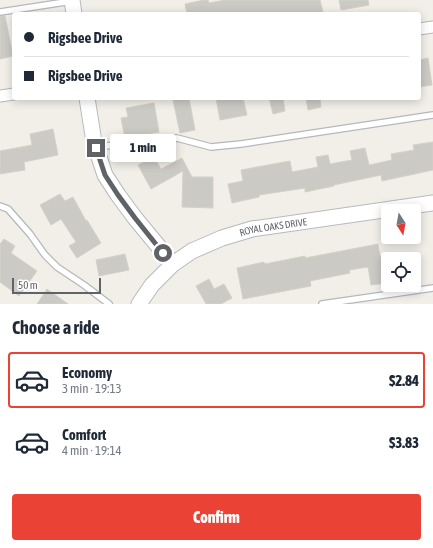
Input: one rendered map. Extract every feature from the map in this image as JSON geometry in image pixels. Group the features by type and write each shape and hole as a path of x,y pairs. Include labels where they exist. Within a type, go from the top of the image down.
{"street":[{"path":"421,30 433,27"},
{"path":"0,96 12,94"},
{"path":"87,100 96,148 105,175 135,218 173,264"},
{"name":"ROYAL OAKS DRIVE","path":"139,304 152,285 173,264 192,251 222,238 252,229 433,203"}],"lane":[{"path":"0,12 74,4"},
{"path":"96,148 177,138 211,147 241,144 433,115"},
{"path":"0,206 8,209 30,234 45,255 57,267 109,304"},
{"path":"322,304 433,288"}],"building":[{"path":"204,0 208,0 209,3 225,0 320,0 323,12 187,12 185,4"},
{"path":"339,0 368,0 369,5 341,10"},
{"path":"0,16 5,16 12,56 0,59"},
{"path":"428,58 432,85 421,87 421,60"},
{"path":"173,100 189,100 195,130 180,133"},
{"path":"216,100 243,100 247,115 220,120"},
{"path":"270,100 283,100 285,111 273,114"},
{"path":"306,100 320,100 321,107 308,110"},
{"path":"154,103 159,132 125,138 121,118 128,117 126,108"},
{"path":"53,129 58,155 24,162 25,170 0,174 0,151 32,145 30,134"},
{"path":"433,142 433,170 382,181 381,175 305,192 305,188 259,195 259,197 232,203 228,184 243,181 241,170 290,161 292,172 318,167 316,157 328,155 330,164 352,160 350,151 365,148 369,165 392,160 391,154 414,150 413,145"},
{"path":"154,157 161,169 182,158 192,177 213,177 213,208 182,207 183,171 151,189 138,165"},
{"path":"60,194 65,201 73,197 86,221 87,220 101,243 77,258 69,246 76,242 61,219 51,225 40,205"},
{"path":"4,239 15,246 11,253 37,271 19,296 0,282 0,244"},
{"path":"378,244 381,256 381,284 371,285 368,267 349,270 350,273 310,281 311,286 243,299 237,268 264,262 265,264 305,256 305,258"},
{"path":"125,254 129,270 99,276 96,260"},
{"path":"209,279 214,289 224,284 232,298 221,304 206,304 196,286"},
{"path":"47,289 68,304 37,304"}],"route":[{"path":"96,148 105,175 135,218 163,253"}]}
